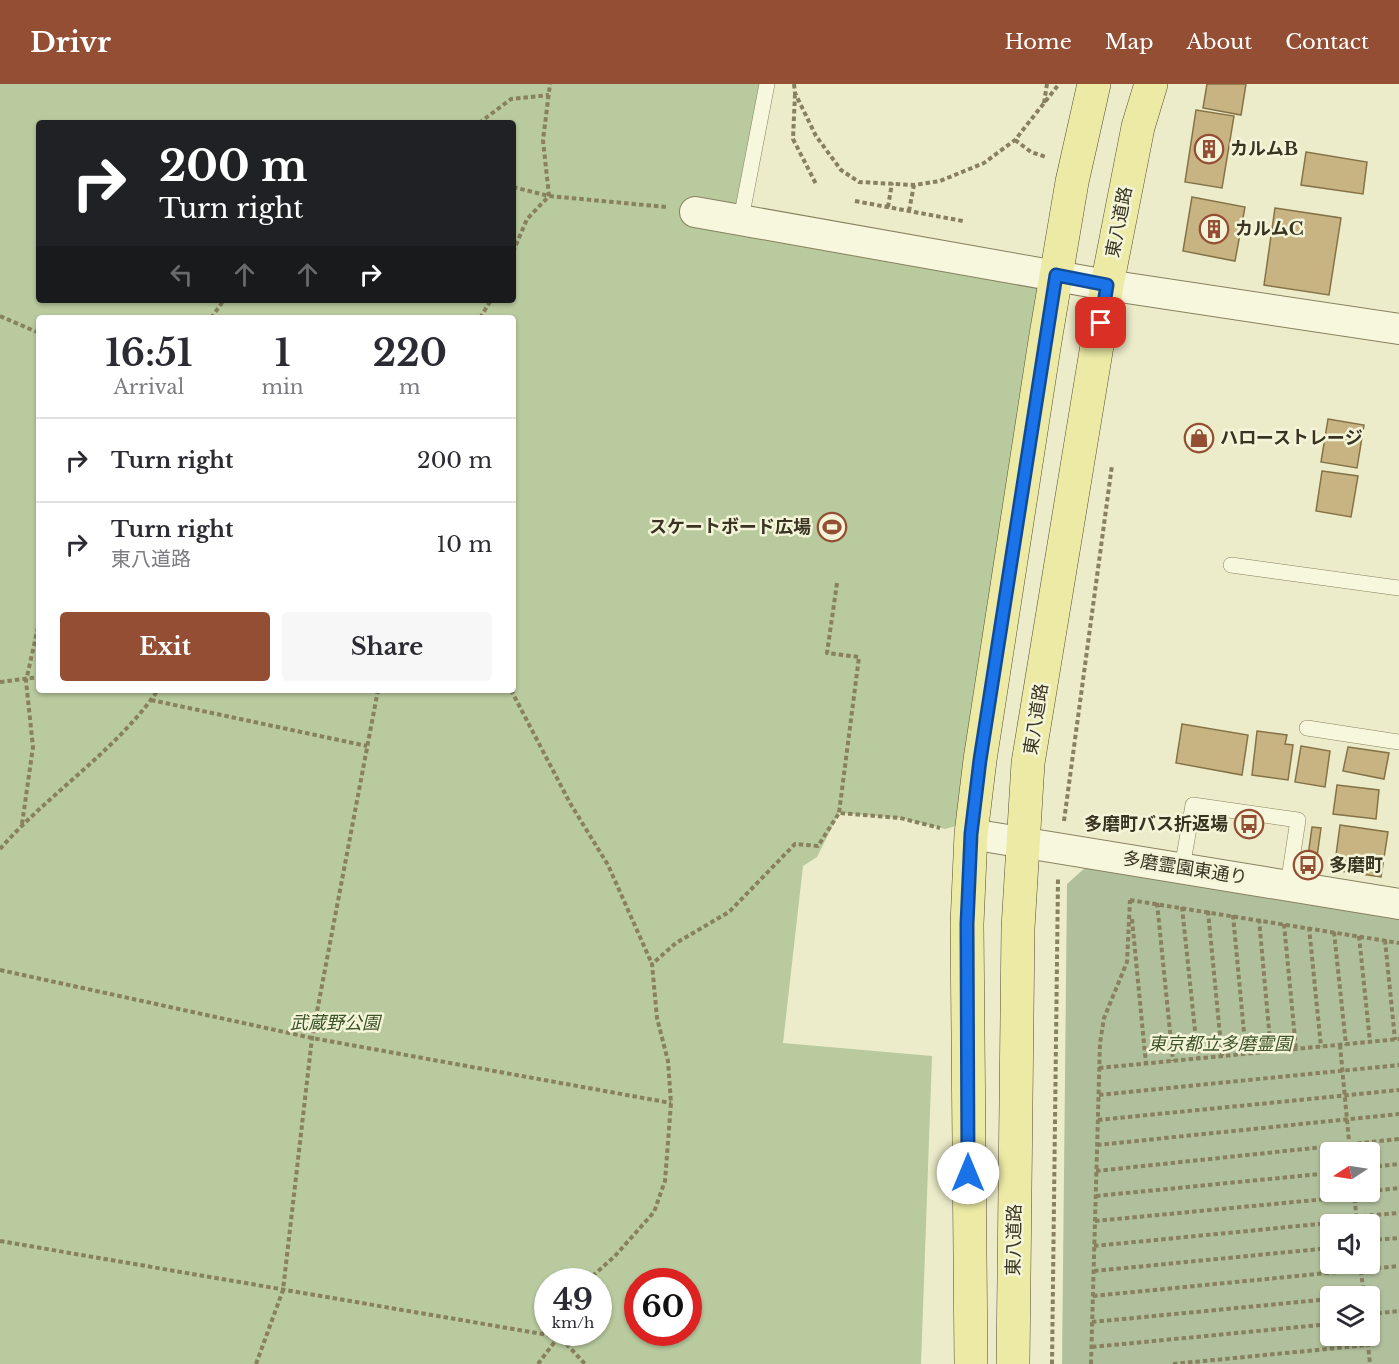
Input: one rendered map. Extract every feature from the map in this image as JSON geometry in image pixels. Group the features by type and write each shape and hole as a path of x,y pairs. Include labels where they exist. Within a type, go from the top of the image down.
{"main road":[{"path":"971,1364 967,947 971,834 980,760 1056,275 1075,170 1094,84"},
{"name":"東八道路","path":"1013,1364 1018,928 1028,763 1107,285 1138,127 1151,84"}],"street":[{"path":"695,212 1107,285 1399,329"},
{"name":"多磨霊園東通り","path":"971,834 1399,902"}],"lane":[{"path":"741,219 767,84"},
{"path":"1232,565 1399,588"},
{"path":"1308,728 1399,742"},
{"path":"1182,868 1193,805 1299,820 1288,885"}],"path":[{"path":"516,245 527,219 549,196 543,140 550,84"},
{"path":"794,84 793,139 816,184"},
{"path":"1044,104 1047,84"},
{"path":"795,93 816,136 841,170 859,182 914,184 940,181 984,163 1015,140 1059,84"},
{"path":"483,120 511,99 549,95"},
{"path":"1015,140 1031,152 1048,157"},
{"path":"888,207 892,183"},
{"path":"909,211 914,184"},
{"path":"516,188 549,196 644,204 695,212"},
{"path":"855,201 963,221"},
{"path":"0,316 36,332"},
{"path":"1063,829 1113,459"},
{"path":"652,964 676,943 729,912 795,844 818,846 839,813 859,657 827,652 837,583"},
{"path":"22,825 33,747 26,681 36,636"},
{"path":"0,682 26,681 36,678"},
{"path":"0,849 22,825 127,728 156,693"},
{"path":"256,1364 283,1290 312,1038 377,693"},
{"path":"513,693 570,803 608,865 652,964 657,1018 668,1061 671,1103 665,1181 654,1212 602,1268"},
{"path":"151,700 367,746"},
{"path":"839,813 900,818 971,834"},
{"path":"1052,1364 1058,877"},
{"path":"1130,900 1399,943"},
{"path":"1130,900 1146,1064"},
{"path":"1091,1364 1099,1068 1104,1018 1127,962 1130,900"},
{"path":"1157,903 1173,1062"},
{"path":"1182,907 1198,1059"},
{"path":"1208,911 1222,1056"},
{"path":"1233,915 1246,1054"},
{"path":"1259,919 1271,1052"},
{"path":"1284,924 1296,1050"},
{"path":"1309,927 1321,1047"},
{"path":"1334,932 1346,1045"},
{"path":"1359,936 1370,1042"},
{"path":"1099,1068 1397,1040 1385,940"},
{"path":"0,970 312,1038 671,1103"},
{"path":"1340,1045 1349,1142"},
{"path":"1099,1095 1399,1065"},
{"path":"1098,1120 1399,1090"},
{"path":"1097,1145 1399,1114"},
{"path":"1374,1142 1399,1139"},
{"path":"1096,1171 1320,1148"},
{"path":"1380,1166 1399,1164"},
{"path":"1096,1196 1320,1174"},
{"path":"1380,1190 1399,1188"},
{"path":"1095,1221 1320,1197"},
{"path":"1380,1217 1399,1213"},
{"path":"1094,1246 1320,1224"},
{"path":"1380,1239 1399,1238"},
{"path":"0,1241 283,1290 534,1330"},
{"path":"1094,1271 1320,1249"},
{"path":"1380,1268 1399,1266"},
{"path":"1093,1296 1320,1274"},
{"path":"1092,1322 1320,1300"},
{"path":"1380,1313 1399,1311"},
{"path":"1092,1347 1320,1325"},
{"path":"538,1364 552,1346"},
{"path":"571,1346 585,1364"},
{"path":"1173,1364 1358,1346"},
{"path":"1368,1346 1370,1364"}],"green space":[{"name":"武蔵野公園","path":"0,84 767,84 741,219 1048,286 963,824 945,829 900,818 839,813 817,857 803,866 783,1043 932,1056 921,1364 0,1364"},
{"name":"東京都立多磨霊園","path":"1087,866 1399,918 1399,1364 1062,1364 1067,884"}],"building":[{"path":"1207,84 1246,84 1241,115 1203,108"},
{"name":"カルムB","path":"1196,110 1234,116 1222,188 1185,182"},
{"path":"1306,152 1367,162 1363,194 1301,185"},
{"name":"カルムC","path":"1192,197 1245,207 1235,261 1183,251"},
{"path":"1275,208 1341,218 1329,295 1264,285"},
{"path":"1328,419 1364,425 1357,468 1321,462"},
{"path":"1322,471 1358,476 1351,517 1316,511"},
{"path":"1182,724 1248,735 1242,775 1176,763"},
{"path":"1257,731 1287,735 1285,744 1293,745 1288,780 1252,775"},
{"path":"1301,746 1330,751 1325,787 1295,782"},
{"path":"1348,747 1389,753 1384,779 1343,771"},
{"path":"1337,785 1379,790 1376,819 1333,814"},
{"path":"1340,825 1388,832 1381,877 1334,870"},
{"path":"1312,827 1321,828 1317,857 1308,856"}],"place":[{"name":"カルムB","path":"1209,149"},
{"name":"カルムC","path":"1214,229"},
{"name":"ハローストレージ","path":"1199,438"},
{"name":"スケートボード広場","path":"832,527"},
{"name":"多磨町バス折返場","path":"1249,824"},
{"name":"多磨町","path":"1308,865"}],"route":[{"path":"968,1173 967,924 971,834 980,760 1056,275 1107,285 1101,323"}]}
